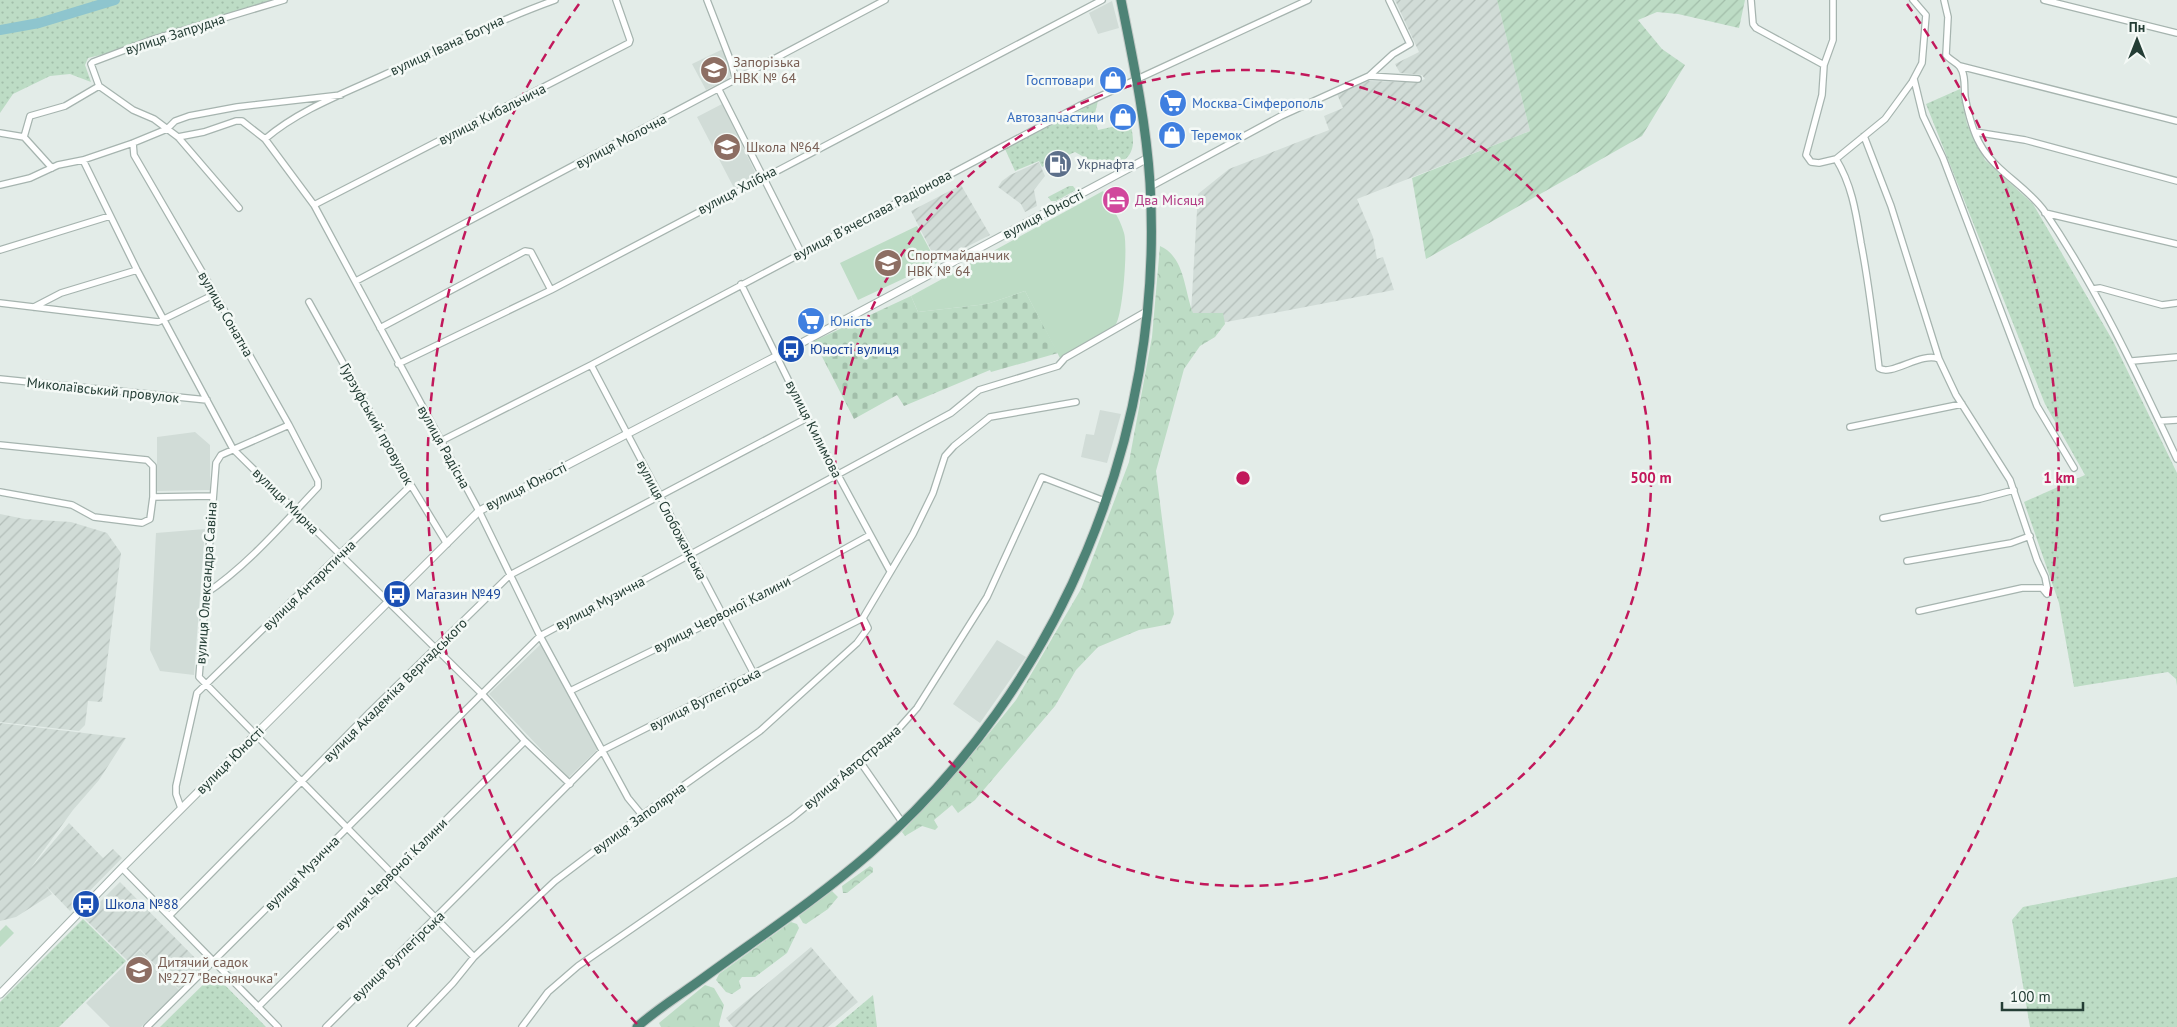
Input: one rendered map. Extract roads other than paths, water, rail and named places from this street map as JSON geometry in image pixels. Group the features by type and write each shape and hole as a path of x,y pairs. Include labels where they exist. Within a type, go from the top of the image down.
{"highway":[{"path":"637,1027 791,915 869,854 902,822 954,769 990,722 1033,659 1068,594 1107,502 1139,375 1147,311 1150,262 1148,158 1137,80 1121,0"}],"street":[{"name":"вулиця Запрудна","path":"99,86 91,64 93,62 154,39 284,0"},
{"name":"вулиця Івана Богуна","path":"265,139 285,122 341,94 512,15 555,0"},
{"name":"вулиця Кибальчича","path":"314,205 629,43 630,40 616,0"},
{"path":"707,0 736,80"},
{"name":"вулиця Молочна","path":"356,281 719,90 885,0"},
{"name":"вулиця Хлібна","path":"398,364 551,290 1102,0"},
{"name":"вулиця В'ячеслава Радіонова","path":"441,441 591,365 1079,106 1308,0"},
{"path":"1150,187 1281,116 1369,76 1393,54 1410,44 1389,0"},
{"path":"1751,0 1753,24 1756,28 1824,65"},
{"path":"1833,0 1833,40 1824,65 1822,95 1806,155 1811,162 1819,163 1836,159 1885,118 1914,79 1922,63 1926,16 1913,0"},
{"path":"1944,0 1948,17 1946,55 1960,66 2177,120"},
{"path":"2044,0 2177,33"},
{"path":"1960,66 1975,132 1987,156 2039,204 2093,289 2132,361 2177,459"},
{"path":"1369,76 1418,79"},
{"path":"1914,79 1923,116 1943,158 2037,406 2074,468"},
{"path":"24,137 30,116 65,106 99,86 133,110 154,119 178,137 239,208"},
{"path":"719,90 801,252"},
{"name":"вулиця Івана Богуна","path":"0,185 30,178 52,168 133,143 167,129 175,121 189,116 238,107 341,94"},
{"name":"вулиця Радісна","path":"178,137 204,132 236,121 250,126 265,139 314,205 356,281 398,364 479,511 540,636 572,690 628,798 642,814"},
{"path":"1975,132 2025,140 2177,181"},
{"path":"0,133 24,137 52,168"},
{"path":"1864,136 1891,206 1939,359 1962,404 2014,490 2048,584 2048,594 2042,588 2035,586 1919,611"},
{"name":"вулиця Сонатна","path":"133,143 134,155 215,294 316,476 318,487 296,510"},
{"name":"вулиця Юності","path":"0,994 181,808 479,511 778,356 1148,158"},
{"path":"1836,159 1847,179 1856,208 1869,280 1879,368 1887,370 1928,357 1939,359"},
{"name":"вулиця Мирна","path":"83,160 137,270 233,450 483,695 525,741 570,784"},
{"path":"2045,213 2177,244"},
{"path":"0,250 110,216"},
{"path":"380,328 525,251 531,252 551,290"},
{"path":"34,307 61,292 137,270"},
{"name":"вулиця Килимова","path":"741,284 838,476 890,571"},
{"path":"2093,289 2100,288 2162,305 2177,303"},
{"path":"0,303 147,321 165,321 215,294"},
{"name":"Гурзуфський провулок","path":"309,302 410,485 448,544"},
{"name":"вулиця Музична","path":"147,1027 483,695 540,636 951,413 979,390 1058,366 1065,358 1147,311"},
{"path":"2132,361 2177,357"},
{"name":"вулиця Слобожанська","path":"591,365 754,674"},
{"name":"Миколаївський провулок","path":"0,379 207,400"},
{"path":"863,618 913,534 933,493 945,456 954,446 990,417 1076,402"},
{"path":"1850,427 1962,404"},
{"name":"вулиця Академіка Вернадського","path":"169,916 369,713 510,575 658,495 808,418"},
{"path":"2160,421 2177,420"},
{"name":"вулиця Олександра Савіна","path":"181,808 176,794 176,786 194,700 206,685 199,677 216,463 221,455 289,425"},
{"path":"0,445 147,460 153,466 153,497 150,519 142,523 94,517 72,505 0,492"},
{"name":"вулиця Автострадна","path":"522,1027 548,992 578,966 792,818 893,735 916,708 934,682 987,597 1042,477 1107,502"},
{"name":"вулиця Антарктична","path":"206,685 410,485"},
{"path":"1883,518 1980,499 2014,490"},
{"path":"153,497 212,496"},
{"path":"205,594 223,582 296,510"},
{"name":"вулиця Червоної Калини","path":"572,690 723,616 870,535"},
{"path":"1908,561 2011,543 2030,536"},
{"name":"вулиця Вуглегірська","path":"326,1027 603,750 863,618"},
{"name":"вулиця Заполярна","path":"411,1027 454,983 474,957 555,882 642,814 760,731 857,643 868,628 863,618"},
{"path":"206,685 474,957"},
{"name":"вулиця Червоної Калини","path":"258,1007 525,741"},
{"path":"861,763 902,822"},
{"path":"122,868 278,1027"}],"waterway":[{"path":"0,30 39,23 115,0"}],"place":[{"name":"Запорізька НВК № 64","path":"714,70"},
{"name":"Госптовари","path":"1113,80"},
{"name":"Москва-Сімферополь","path":"1173,103"},
{"name":"Автозапчастини","path":"1123,117"},
{"name":"Теремок","path":"1172,135"},
{"name":"Школа №64","path":"727,147"},
{"name":"Укрнафта","path":"1058,164"},
{"name":"Два Місяця","path":"1116,200"},
{"name":"Спортмайданчик НВК № 64","path":"888,263"},
{"name":"Юність","path":"811,321"},
{"name":"Юності вулиця","path":"791,349"},
{"name":"Магазин №49","path":"397,594"},
{"name":"Школа №88","path":"86,904"},
{"name":"Дитячий садок №227 \"Весняночка\"","path":"139,970"}]}
